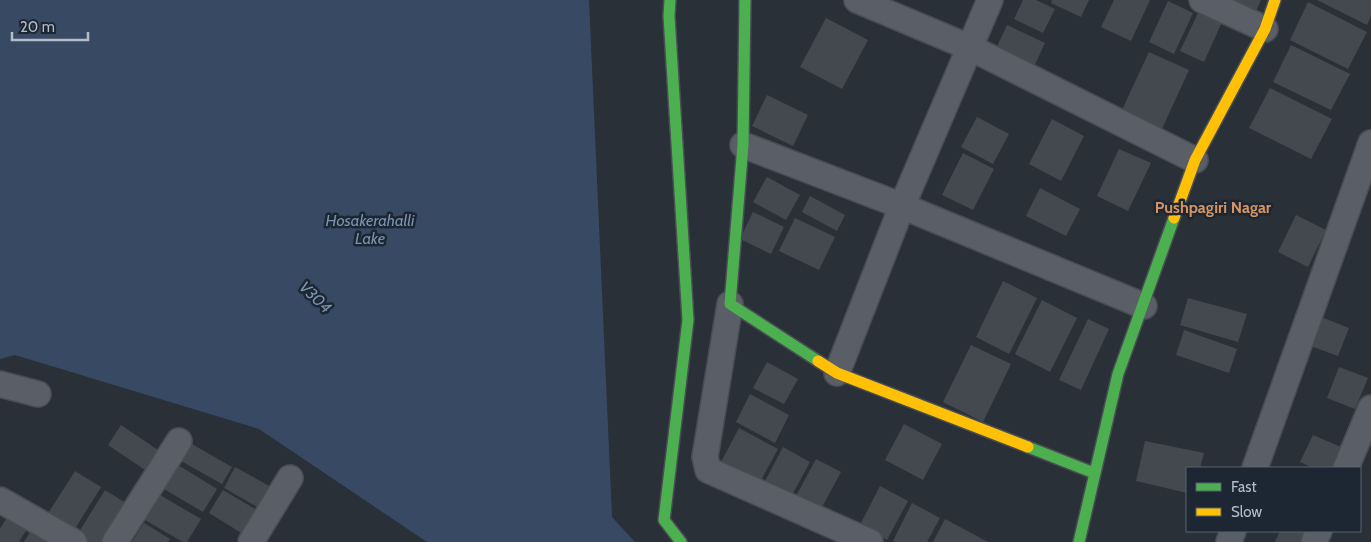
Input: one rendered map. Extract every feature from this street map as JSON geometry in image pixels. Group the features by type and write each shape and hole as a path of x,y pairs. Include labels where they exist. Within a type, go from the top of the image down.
{"street":[{"path":"670,0 669,16 688,320 664,520 681,542"},
{"path":"745,0 743,145 730,304 705,457 708,470 870,542"},
{"path":"857,0 971,48 1195,160"},
{"path":"838,372 902,206 990,0"},
{"path":"1202,0 1265,29"},
{"path":"1079,542 1118,374 1195,160 1265,29 1275,0"},
{"path":"1256,467 1371,144"},
{"path":"743,145 902,206 1144,306"},
{"path":"730,304 838,372 1094,473"},
{"path":"0,384 38,394"},
{"path":"1346,467 1371,408"},
{"path":"115,542 179,441"},
{"path":"251,542 290,478"},
{"path":"2,506 74,542"}],"water":[{"name":"Hosakerahalli Lake","path":"0,0 589,0 612,517 635,542 427,542 259,429 15,355 0,359"}],"building":[{"path":"1023,0 1036,0 1055,9 1043,33 1014,19"},
{"path":"1052,0 1089,0 1081,17 1051,3"},
{"path":"1114,0 1150,0 1131,41 1101,27"},
{"path":"1226,0 1261,0 1255,13"},
{"path":"1317,0 1371,0 1371,16 1367,25"},
{"path":"1168,1 1193,13 1174,54 1149,42"},
{"path":"1308,2 1367,32 1348,69 1290,40"},
{"path":"1199,11 1222,22 1204,62 1180,51"},
{"path":"826,18 868,40 842,89 800,67"},
{"path":"1007,25 1045,43 1032,71 994,53"},
{"path":"1291,45 1350,74 1331,110 1273,82"},
{"path":"1149,52 1189,70 1161,131 1121,112"},
{"path":"1270,88 1332,119 1311,159 1249,128"},
{"path":"767,95 808,115 793,146 752,126"},
{"path":"977,117 1009,134 993,164 961,147"},
{"path":"1052,119 1084,136 1061,181 1029,164"},
{"path":"1119,149 1151,163 1128,211 1097,196"},
{"path":"963,153 994,169 973,210 942,195"},
{"path":"767,177 800,195 786,220 753,202"},
{"path":"1040,188 1080,209 1066,236 1026,216"},
{"path":"810,196 845,215 837,231 802,212"},
{"path":"753,212 784,227 771,254 740,239"},
{"path":"1296,215 1326,230 1308,267 1278,252"},
{"path":"795,218 835,237 819,270 779,251"},
{"path":"1003,281 1037,298 1009,354 976,337"},
{"path":"1188,298 1247,314 1238,342 1180,325"},
{"path":"1042,300 1077,318 1050,372 1015,354"},
{"path":"1319,316 1349,328 1338,356 1308,345"},
{"path":"1088,319 1109,329 1081,390 1059,380"},
{"path":"1184,330 1237,349 1229,373 1176,355"},
{"path":"971,345 1011,364 983,422 943,402"},
{"path":"767,362 798,379 784,404 753,388"},
{"path":"1339,367 1368,378 1355,409 1327,398"},
{"path":"750,394 789,415 775,443 736,422"},
{"path":"904,424 942,444 923,480 885,460"},
{"path":"121,425 161,452 148,472 108,445"},
{"path":"739,428 778,449 760,482 721,462"},
{"path":"1313,435 1341,447 1332,467 1312,467 1300,462"},
{"path":"1145,441 1204,453 1200,467 1186,467 1186,493 1136,481"},
{"path":"190,443 232,467 222,484 181,461"},
{"path":"783,447 810,462 791,497 764,483"},
{"path":"816,459 841,472 821,509 796,496"},
{"path":"178,465 217,489 203,512 164,489"},
{"path":"235,467 273,488 261,509 224,488"},
{"path":"75,471 101,487 73,532 47,515"},
{"path":"880,486 908,501 887,540 860,525"},
{"path":"105,490 132,507 110,542 89,542 77,535"},
{"path":"223,490 257,510 243,534 209,513"},
{"path":"160,495 201,519 187,542 183,542 145,520"},
{"path":"912,503 940,518 927,542 895,542 893,541"},
{"path":"7,517 27,529 19,542 0,542 0,529"},
{"path":"945,519 988,542 933,542"},
{"path":"144,523 170,539 168,542 132,542"},
{"path":"30,532 47,542 24,542"},
{"path":"1280,532 1308,532 1303,542 1275,542"}],"traffic: fast":[{"path":"670,0 669,16 688,320 664,520 681,542"},
{"path":"745,0 743,145 730,304 818,361"},
{"path":"1079,542 1118,374 1174,218"},
{"path":"1028,447 1094,473"}],"traffic: slow":[{"path":"1174,218 1195,160 1265,29 1275,0"},
{"path":"818,361 837,373 1028,447"}],"district":[{"name":"Pushpagiri Nagar","path":"1213,207"}],"water label":[{"name":"V304","path":"316,297"}]}
